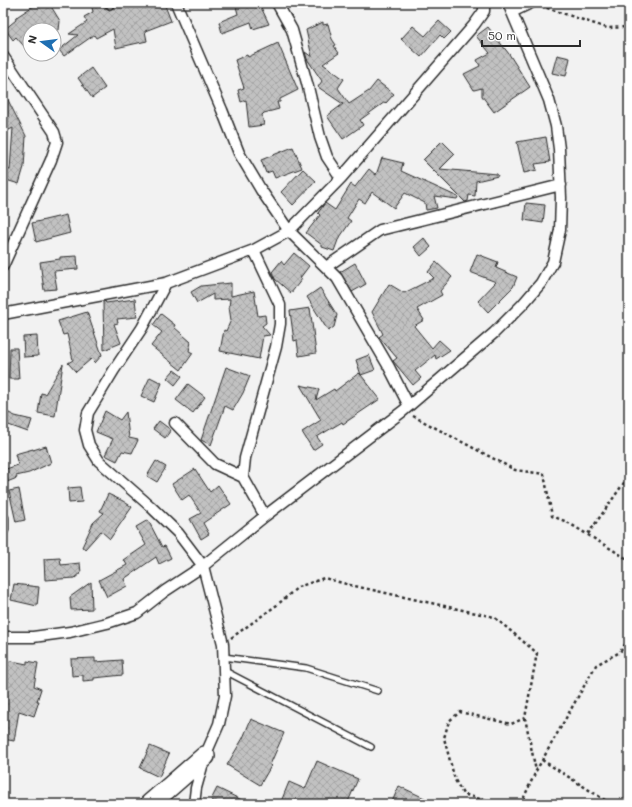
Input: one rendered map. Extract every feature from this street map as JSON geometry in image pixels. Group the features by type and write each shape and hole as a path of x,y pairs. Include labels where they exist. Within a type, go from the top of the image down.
{"highway":[{"path":"150,804 206,756"}],"street":[{"path":"176,3 239,153 261,190 289,231 337,278 389,368 406,408"},
{"path":"277,3 292,30 320,137 327,157 341,178"},
{"path":"3,314 166,283 254,250 289,231 341,178 474,25 484,11 484,3"},
{"path":"3,637 33,637 70,632 107,624 137,613 165,591 203,566 265,516 406,408 494,333 522,305 541,283 553,262 560,230 561,186 556,126 549,100 510,7 531,3"},
{"path":"3,56 54,132 57,142 51,160 3,266"},
{"path":"326,267 380,230 561,186"},
{"path":"243,477 245,458 276,348 280,324 280,304 254,250"},
{"path":"166,283 142,328 88,413 85,430 89,445 99,461 178,533 203,566 223,644 225,696 219,724 206,756 196,788 194,804"},
{"path":"175,423 216,464 243,477 265,516"},
{"path":"3,518 3,530"}],"lane":[{"path":"224,657 306,668 378,691"},
{"path":"224,671 371,747"}],"path":[{"path":"531,3 608,28 629,27"},
{"path":"406,408 515,470 544,474 552,516 567,522 629,560"},
{"path":"588,534 628,477"},
{"path":"223,644 277,605 298,587 324,578 350,586 494,617 537,653 525,718 536,771"},
{"path":"521,804 536,771 596,665 620,652 629,639"},
{"path":"497,804 463,794 455,780 444,738 449,721 460,712 511,724 525,718"},
{"path":"542,760 611,804"}],"building":[{"path":"38,3 49,3 60,21 22,22 22,44 16,37 13,40 5,29 16,20 15,18"},
{"path":"91,3 103,3 109,10 114,7 113,3 164,3 171,21 145,31 147,41 116,48 113,29 96,38 94,35 64,56 62,54 62,48 78,35 69,34 87,22 84,17 93,12"},
{"path":"235,3 259,3 269,24 253,29 251,22 222,33 219,22 238,14"},
{"path":"439,21 451,32 444,39 440,35 421,57 401,39 413,26 425,36"},
{"path":"323,22 323,25 328,24 332,39 336,45 334,46 339,53 323,64 344,79 338,88 349,104 369,91 377,81 394,94 386,103 385,102 360,120 363,125 343,139 327,116 343,104 318,87 322,81 307,59 305,52 312,57 306,30"},
{"path":"488,27 509,54 530,87 494,112 482,96 482,88 474,90 464,74 480,66 477,60 490,53 476,36"},
{"path":"278,43 298,90 280,99 280,102 277,102 279,109 264,113 262,115 264,125 249,127 246,100 241,102 238,90 244,88 235,60 247,55 248,57"},
{"path":"557,55 570,58 566,76 552,73"},
{"path":"91,68 105,88 92,98 78,78"},
{"path":"3,90 26,136 24,167 19,184 3,179 3,168 10,170 13,128 3,133"},
{"path":"546,137 550,162 535,164 537,170 524,173 517,142"},
{"path":"442,141 455,154 440,169 497,174 498,176 476,181 475,196 469,195 468,201 465,202 423,160"},
{"path":"293,147 302,168 275,178 272,171 266,173 261,160"},
{"path":"382,158 403,163 401,171 458,197 457,199 434,196 437,208 426,210 425,203 405,193 394,208 372,192 365,203 359,199 347,218 351,221 338,240 334,251 322,247 322,245 306,233 320,215 318,213 325,203 335,210 351,184 355,187 369,169 376,175"},
{"path":"303,169 316,181 293,205 281,192"},
{"path":"526,203 545,205 543,223 524,220"},
{"path":"66,215 70,233 36,242 32,223"},
{"path":"424,238 431,247 421,256 414,247"},
{"path":"294,253 309,266 300,278 302,279 291,293 275,279 272,272 281,261 284,265"},
{"path":"477,254 498,262 496,268 517,277 513,287 488,312 478,301 496,282 470,272"},
{"path":"77,256 78,269 54,271 57,289 44,290 40,262 60,259 60,257"},
{"path":"436,262 452,277 440,291 442,295 417,309 424,320 414,326 432,348 439,340 450,350 436,359 435,355 415,371 421,378 413,385 393,361 397,358 379,337 383,334 372,312 389,284 404,293 434,278 428,272"},
{"path":"355,263 366,284 352,292 340,272"},
{"path":"231,283 231,296 254,291 258,316 265,315 266,323 262,326 270,335 263,336 259,359 220,351 224,330 226,331 231,320 229,307 230,299 213,300 213,294 197,303 191,292 201,286"},
{"path":"320,288 337,315 334,327 328,331 307,297"},
{"path":"135,299 137,317 117,319 118,323 114,324 121,343 104,350 103,302 105,301 106,303"},
{"path":"310,308 316,353 299,356 297,340 294,341 290,311"},
{"path":"87,312 102,355 95,363 91,359 76,372 68,363 73,360 67,334 63,335 58,321"},
{"path":"161,314 175,325 174,327 191,342 189,351 193,353 181,370 151,346 162,332 153,325"},
{"path":"37,336 38,356 24,357 23,337"},
{"path":"10,348 17,348 19,379 9,379"},
{"path":"369,355 375,370 361,375 356,360"},
{"path":"63,364 55,416 38,413 41,393 45,394"},
{"path":"226,367 250,376 243,393 233,410 225,406 211,445 201,440"},
{"path":"174,370 182,376 175,385 167,378"},
{"path":"359,373 380,399 343,424 342,422 317,437 322,444 313,450 302,432 321,420 300,385 319,389 316,400 334,389 335,391"},
{"path":"150,377 162,383 154,402 141,396"},
{"path":"188,384 205,397 193,413 176,400"},
{"path":"3,410 15,416 32,420 28,432 3,423"},
{"path":"105,411 120,420 126,412 129,438 138,440 132,453 122,451 117,461 105,455 113,439 96,432"},
{"path":"159,421 171,430 165,438 153,429"},
{"path":"46,446 51,463 29,473 16,476 17,478 7,482 7,479 3,480 3,470 18,465 15,454"},
{"path":"156,461 166,467 157,482 147,476"},
{"path":"195,469 210,492 218,485 231,504 203,523 209,534 201,539 190,519 201,513 189,495 182,500 172,484"},
{"path":"80,487 82,502 69,503 68,488"},
{"path":"19,489 25,520 16,522 9,491"},
{"path":"108,494 132,507 110,539 101,531 85,549 82,547 93,523 104,513 100,511"},
{"path":"148,520 162,547 165,546 171,558 159,564 156,557 124,579 127,586 107,597 99,580 127,565 124,560 146,545 136,527"},
{"path":"60,558 61,565 80,563 81,573 75,578 45,580 44,559"},
{"path":"91,582 92,609 71,610 70,597"},
{"path":"14,584 39,587 37,606 11,600"},
{"path":"95,658 95,662 122,660 123,675 94,678 94,680 83,681 83,675 72,676 71,659"},
{"path":"7,660 27,664 27,661 38,663 34,686 41,689 34,716 19,711 14,741 3,739 3,679"},
{"path":"251,719 284,733 270,765 271,766 260,785 227,765 243,738"},
{"path":"150,746 169,754 159,777 140,768"},
{"path":"317,761 358,779 347,804 280,804 289,782 305,789"},
{"path":"399,786 437,804 391,804"},
{"path":"217,788 250,804 221,804 211,800"}]}
